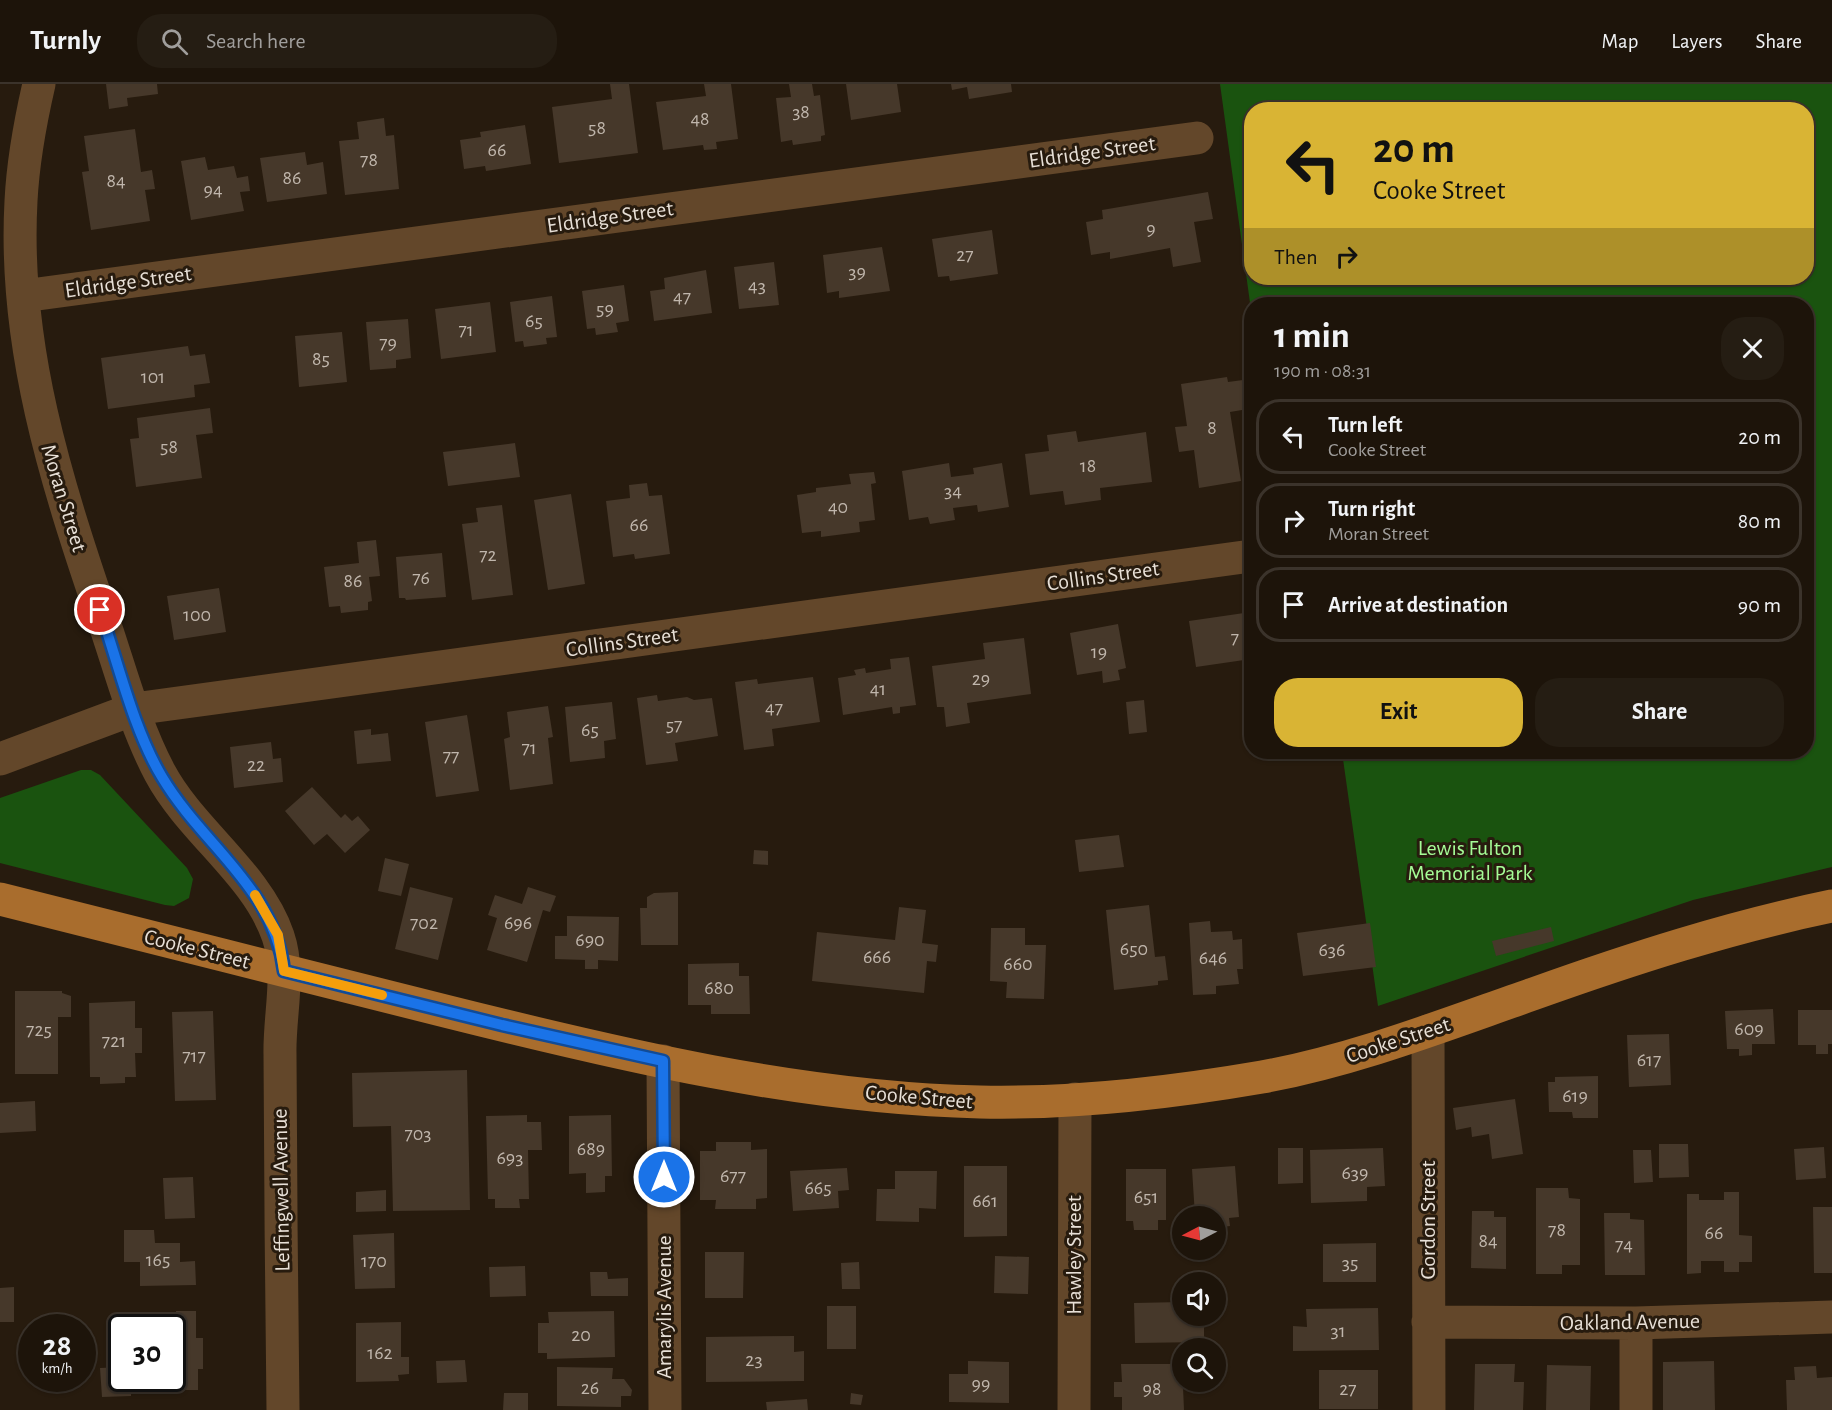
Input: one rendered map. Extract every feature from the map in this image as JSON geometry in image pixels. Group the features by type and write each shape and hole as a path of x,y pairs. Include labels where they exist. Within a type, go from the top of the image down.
{"main road":[{"name":"Cooke Street","path":"0,899 502,1025 663,1061 787,1082 915,1098 982,1102 1075,1100 1156,1093 1265,1076 1343,1058 1428,1031 1683,943 1749,924 1832,906"}],"street":[{"name":"Moran Street","path":"39,84 29,128 21,199 20,250 23,296 35,389 56,477 134,709 153,758 172,793 249,886 272,921 281,949 284,971"},
{"name":"Eldridge Street","path":"23,296 1197,138"},
{"name":"Collins Street","path":"0,759 134,709 1244,557"},
{"name":"Leffingwell Avenue","path":"283,1410 279,1049 284,971"},
{"name":"Gordon Street","path":"1428,1031 1429,1410"},
{"name":"Amarylis Avenue","path":"663,1061 665,1410"},
{"name":"Hawley Street","path":"1074,1410 1075,1100"},
{"name":"Oakland Avenue","path":"1428,1322 1636,1323 1832,1317"},
{"path":"1636,1323 1636,1410"}],"green space":[{"name":"Lewis Fulton Memorial Park","path":"1220,84 1832,84 1832,867 1693,900 1378,1006 1343,759 1814,759 1814,297 1249,297 1248,285 1814,285 1814,102 1244,102 1244,259"},
{"path":"81,770 91,770 100,775 187,868 193,879 189,898 174,906 165,905 0,863 0,798"}],"building":[{"path":"106,84 157,84 158,94 127,98 128,106 109,109"},
{"path":"610,84 629,84 638,153 559,163 552,107 612,99"},
{"path":"704,84 731,84 738,139 716,142 717,149 704,150 703,145 663,150 656,102 706,96"},
{"path":"789,84 812,84 814,96 820,95 825,135 821,136 821,141 793,145 792,140 781,142 776,98 791,97"},
{"path":"846,84 897,84 901,112 851,120"},
{"path":"951,84 1011,84 1012,92 969,99 967,87 952,90"},
{"path":"384,118 386,136 394,135 399,189 345,195 339,141 359,139 357,122"},
{"path":"525,125 531,164 486,171 485,166 464,169 460,140 481,137 480,132"},
{"path":"135,129 141,172 152,170 155,189 145,190 150,221 91,230 82,172 89,171 84,136"},
{"path":"305,152 307,165 323,162 327,194 267,202 260,158"},
{"path":"205,157 208,170 234,166 237,178 248,176 250,191 240,192 244,211 191,220 181,161"},
{"path":"1208,192 1213,219 1194,222 1201,262 1173,267 1170,248 1110,259 1110,252 1091,255 1086,222 1103,219 1102,210"},
{"path":"992,230 998,274 950,281 949,276 938,277 932,239"},
{"path":"882,247 890,291 839,298 839,291 827,293 823,255"},
{"path":"774,262 779,305 739,309 734,267"},
{"path":"706,270 712,313 654,321 650,291 665,289 664,278"},
{"path":"624,285 629,321 616,323 618,332 596,335 595,328 587,329 582,291"},
{"path":"552,296 557,337 546,338 547,344 524,347 523,341 515,342 510,302"},
{"path":"490,302 496,352 441,359 435,309"},
{"path":"408,319 411,358 396,360 396,368 370,370 366,322"},
{"path":"342,332 347,382 299,387 295,336"},
{"path":"188,346 190,356 205,354 210,383 194,385 195,397 108,409 101,358"},
{"path":"1227,377 1228,382 1243,380 1244,410 1230,412 1241,481 1199,488 1194,450 1179,452 1175,427 1187,426 1181,384"},
{"path":"210,408 213,433 196,435 202,478 136,487 130,439 139,438 137,418"},
{"path":"1076,431 1078,442 1146,432 1152,482 1100,488 1101,500 1065,505 1063,491 1030,495 1025,454 1049,451 1047,435"},
{"path":"515,443 520,477 448,486 443,452"},
{"path":"949,463 951,477 974,474 973,468 1002,463 1009,507 978,512 977,505 953,508 955,520 930,524 928,517 909,520 902,471"},
{"path":"874,472 876,483 871,484 875,520 859,522 860,532 821,537 821,531 802,533 797,495 816,492 816,488 851,484 849,474"},
{"path":"647,483 649,496 662,495 670,554 635,559 634,554 613,557 606,501 630,498 629,485"},
{"path":"571,494 585,584 548,590 534,500"},
{"path":"502,505 513,595 472,600 462,524 478,522 476,508"},
{"path":"376,540 380,576 369,577 372,601 368,602 368,610 341,613 340,606 329,607 324,567 359,563 357,542"},
{"path":"442,553 446,597 406,600 399,598 396,557"},
{"path":"219,588 226,632 174,640 167,596"},
{"path":"1244,613 1244,660 1196,667 1189,621"},
{"path":"1118,624 1126,668 1118,670 1120,680 1103,683 1102,671 1077,675 1070,633"},
{"path":"1024,638 1031,694 967,703 970,723 946,727 944,707 937,707 932,666 985,659 983,643"},
{"path":"909,657 916,705 900,707 900,713 893,714 892,707 843,715 838,678 856,675 854,670 865,668 866,673 891,669 890,659"},
{"path":"813,677 820,722 772,729 774,746 744,750 735,682 757,679 758,684"},
{"path":"657,695 658,701 687,697 694,700 712,698 718,736 675,743 678,761 646,765 637,698"},
{"path":"1144,700 1147,732 1129,734 1126,702"},
{"path":"612,702 616,739 604,741 605,758 570,762 565,707"},
{"path":"548,706 553,737 548,738 553,784 510,790 504,739 510,737 507,712"},
{"path":"467,715 479,791 436,797 425,722"},
{"path":"371,729 371,735 388,733 391,761 357,764 354,731"},
{"path":"271,742 273,759 281,758 283,782 234,788 230,747"},
{"path":"312,787 341,818 345,814 352,821 358,816 370,830 345,853 327,834 314,845 285,811"},
{"path":"1119,835 1124,867 1079,872 1075,840"},
{"path":"754,850 768,851 768,865 753,864"},
{"path":"385,858 409,864 401,896 378,891"},
{"path":"410,887 453,898 438,960 395,949"},
{"path":"528,887 556,896 550,912 543,910 527,962 487,950 497,918 488,915 495,895 522,904"},
{"path":"678,892 678,945 641,945 640,908 647,908 647,897 654,893"},
{"path":"1149,905 1155,957 1165,956 1168,980 1158,981 1158,985 1114,990 1106,910"},
{"path":"899,907 926,910 922,943 938,945 936,962 927,961 924,993 812,981 817,932 895,940"},
{"path":"567,916 619,917 618,961 598,960 598,969 585,969 585,960 555,959 555,936 567,936"},
{"path":"1210,921 1211,932 1232,931 1233,940 1242,939 1243,969 1237,969 1239,984 1216,986 1216,994 1193,995 1189,923"},
{"path":"1370,923 1376,967 1303,976 1297,933"},
{"path":"1551,927 1554,941 1496,956 1492,941"},
{"path":"991,928 1025,928 1025,945 1046,945 1044,999 1006,998 1007,982 990,981"},
{"path":"739,963 739,976 749,976 750,1014 711,1014 711,1005 688,1005 688,964"},
{"path":"15,991 62,991 71,996 71,1017 58,1017 58,1074 15,1074"},
{"path":"135,1001 135,1028 142,1028 142,1053 135,1053 136,1077 125,1077 125,1083 100,1084 100,1077 90,1077 89,1003"},
{"path":"1773,1009 1775,1044 1752,1044 1752,1055 1739,1056 1739,1049 1727,1049 1725,1011"},
{"path":"1798,1010 1832,1010 1832,1044 1828,1044 1828,1054 1816,1054 1816,1045 1798,1045"},
{"path":"213,1011 216,1100 175,1101 172,1012"},
{"path":"1669,1034 1671,1085 1629,1087 1627,1035"},
{"path":"467,1070 470,1210 393,1211 391,1126 353,1127 352,1073"},
{"path":"1598,1076 1598,1118 1573,1118 1572,1112 1549,1112 1548,1082 1555,1082 1555,1077"},
{"path":"1515,1099 1523,1154 1492,1159 1489,1134 1472,1137 1471,1127 1456,1130 1453,1108"},
{"path":"35,1101 36,1131 0,1133 0,1103"},
{"path":"527,1115 527,1122 541,1122 542,1150 528,1150 529,1199 519,1199 520,1208 495,1208 495,1199 488,1199 486,1116"},
{"path":"611,1115 612,1176 605,1176 605,1192 586,1193 586,1173 569,1174 569,1116"},
{"path":"716,1142 751,1142 751,1150 767,1149 767,1198 756,1199 756,1209 715,1209 716,1200 700,1200 700,1151 716,1151"},
{"path":"1659,1144 1688,1144 1689,1177 1659,1178"},
{"path":"1824,1147 1826,1178 1796,1180 1794,1149"},
{"path":"1278,1148 1303,1148 1303,1183 1278,1184"},
{"path":"1383,1148 1385,1186 1367,1187 1367,1201 1311,1203 1310,1150"},
{"path":"1633,1150 1651,1150 1653,1182 1634,1183"},
{"path":"964,1166 1007,1166 1007,1236 964,1237"},
{"path":"1235,1166 1239,1217 1229,1218 1230,1226 1226,1227 1226,1206 1194,1206 1192,1169"},
{"path":"847,1168 849,1190 838,1191 839,1208 793,1211 790,1171"},
{"path":"1126,1169 1166,1169 1166,1220 1158,1220 1158,1230 1134,1230 1133,1221 1126,1221"},
{"path":"895,1171 937,1171 936,1209 919,1208 919,1222 876,1221 877,1189 895,1189"},
{"path":"193,1177 195,1218 165,1219 163,1178"},
{"path":"1536,1188 1568,1188 1569,1198 1580,1199 1580,1265 1562,1265 1562,1274 1536,1274"},
{"path":"386,1190 386,1211 356,1212 356,1192"},
{"path":"1724,1192 1739,1192 1739,1235 1752,1236 1752,1262 1739,1262 1739,1272 1724,1272 1724,1261 1701,1261 1701,1273 1687,1274 1687,1194 1699,1194 1699,1200 1724,1200"},
{"path":"1813,1207 1832,1207 1832,1273 1814,1273"},
{"path":"1472,1211 1494,1211 1494,1217 1506,1217 1506,1269 1471,1268"},
{"path":"1604,1213 1630,1213 1630,1219 1644,1220 1645,1275 1605,1275"},
{"path":"124,1230 154,1230 155,1243 180,1243 180,1262 195,1261 196,1285 140,1286 140,1262 124,1262"},
{"path":"394,1233 395,1288 355,1289 353,1235"},
{"path":"1376,1243 1376,1282 1323,1282 1323,1244"},
{"path":"705,1252 744,1252 743,1298 705,1298"},
{"path":"995,1256 1029,1257 1028,1294 994,1293"},
{"path":"859,1262 860,1289 842,1289 841,1263"},
{"path":"525,1266 526,1296 490,1297 489,1267"},
{"path":"590,1272 607,1272 608,1279 628,1278 628,1296 591,1296"},
{"path":"14,1287 14,1322 0,1322 0,1288"},
{"path":"1172,1302 1172,1326 1204,1326 1204,1338 1172,1338 1172,1342 1135,1343 1134,1303"},
{"path":"827,1306 856,1306 856,1349 827,1349"},
{"path":"1378,1308 1379,1350 1293,1351 1293,1326 1307,1327 1306,1309"},
{"path":"176,1311 196,1311 196,1338 203,1338 203,1369 198,1369 198,1390 186,1390 186,1314 176,1314"},
{"path":"614,1311 615,1357 547,1359 547,1353 538,1353 538,1323 549,1323 548,1312"},
{"path":"401,1322 401,1357 409,1357 409,1374 398,1375 399,1381 356,1382 356,1323"},
{"path":"794,1336 794,1352 804,1351 804,1381 706,1382 706,1337"},
{"path":"465,1360 467,1382 437,1383 436,1361"},
{"path":"968,1361 1009,1362 1009,1403 949,1402 949,1374 968,1374"},
{"path":"1714,1361 1715,1410 1663,1410 1663,1362"},
{"path":"1121,1364 1172,1364 1172,1392 1183,1392 1184,1410 1122,1410 1122,1397 1114,1397 1114,1382 1122,1382"},
{"path":"1475,1364 1515,1364 1514,1382 1524,1382 1523,1410 1474,1410"},
{"path":"1547,1365 1591,1366 1590,1410 1546,1410"},
{"path":"1816,1366 1817,1378 1832,1377 1832,1410 1787,1410 1786,1380 1795,1380 1794,1367"},
{"path":"557,1367 613,1368 612,1379 624,1379 632,1390 631,1396 621,1396 621,1407 557,1406"},
{"path":"100,1368 108,1368 108,1392 131,1392 131,1396 102,1397"},
{"path":"1319,1370 1378,1370 1378,1409 1319,1409"},
{"path":"504,1393 528,1393 528,1410 503,1410"},
{"path":"851,1393 863,1395 861,1405 850,1404"},
{"path":"807,1399 808,1410 767,1410 766,1402"}],"slow traffic":[{"path":"255,895 278,935 284,971 382,995"}],"route":[{"path":"100,610 144,739 161,775 184,810 249,886 263,906 278,935 284,971 502,1025 663,1061 664,1177"}]}
